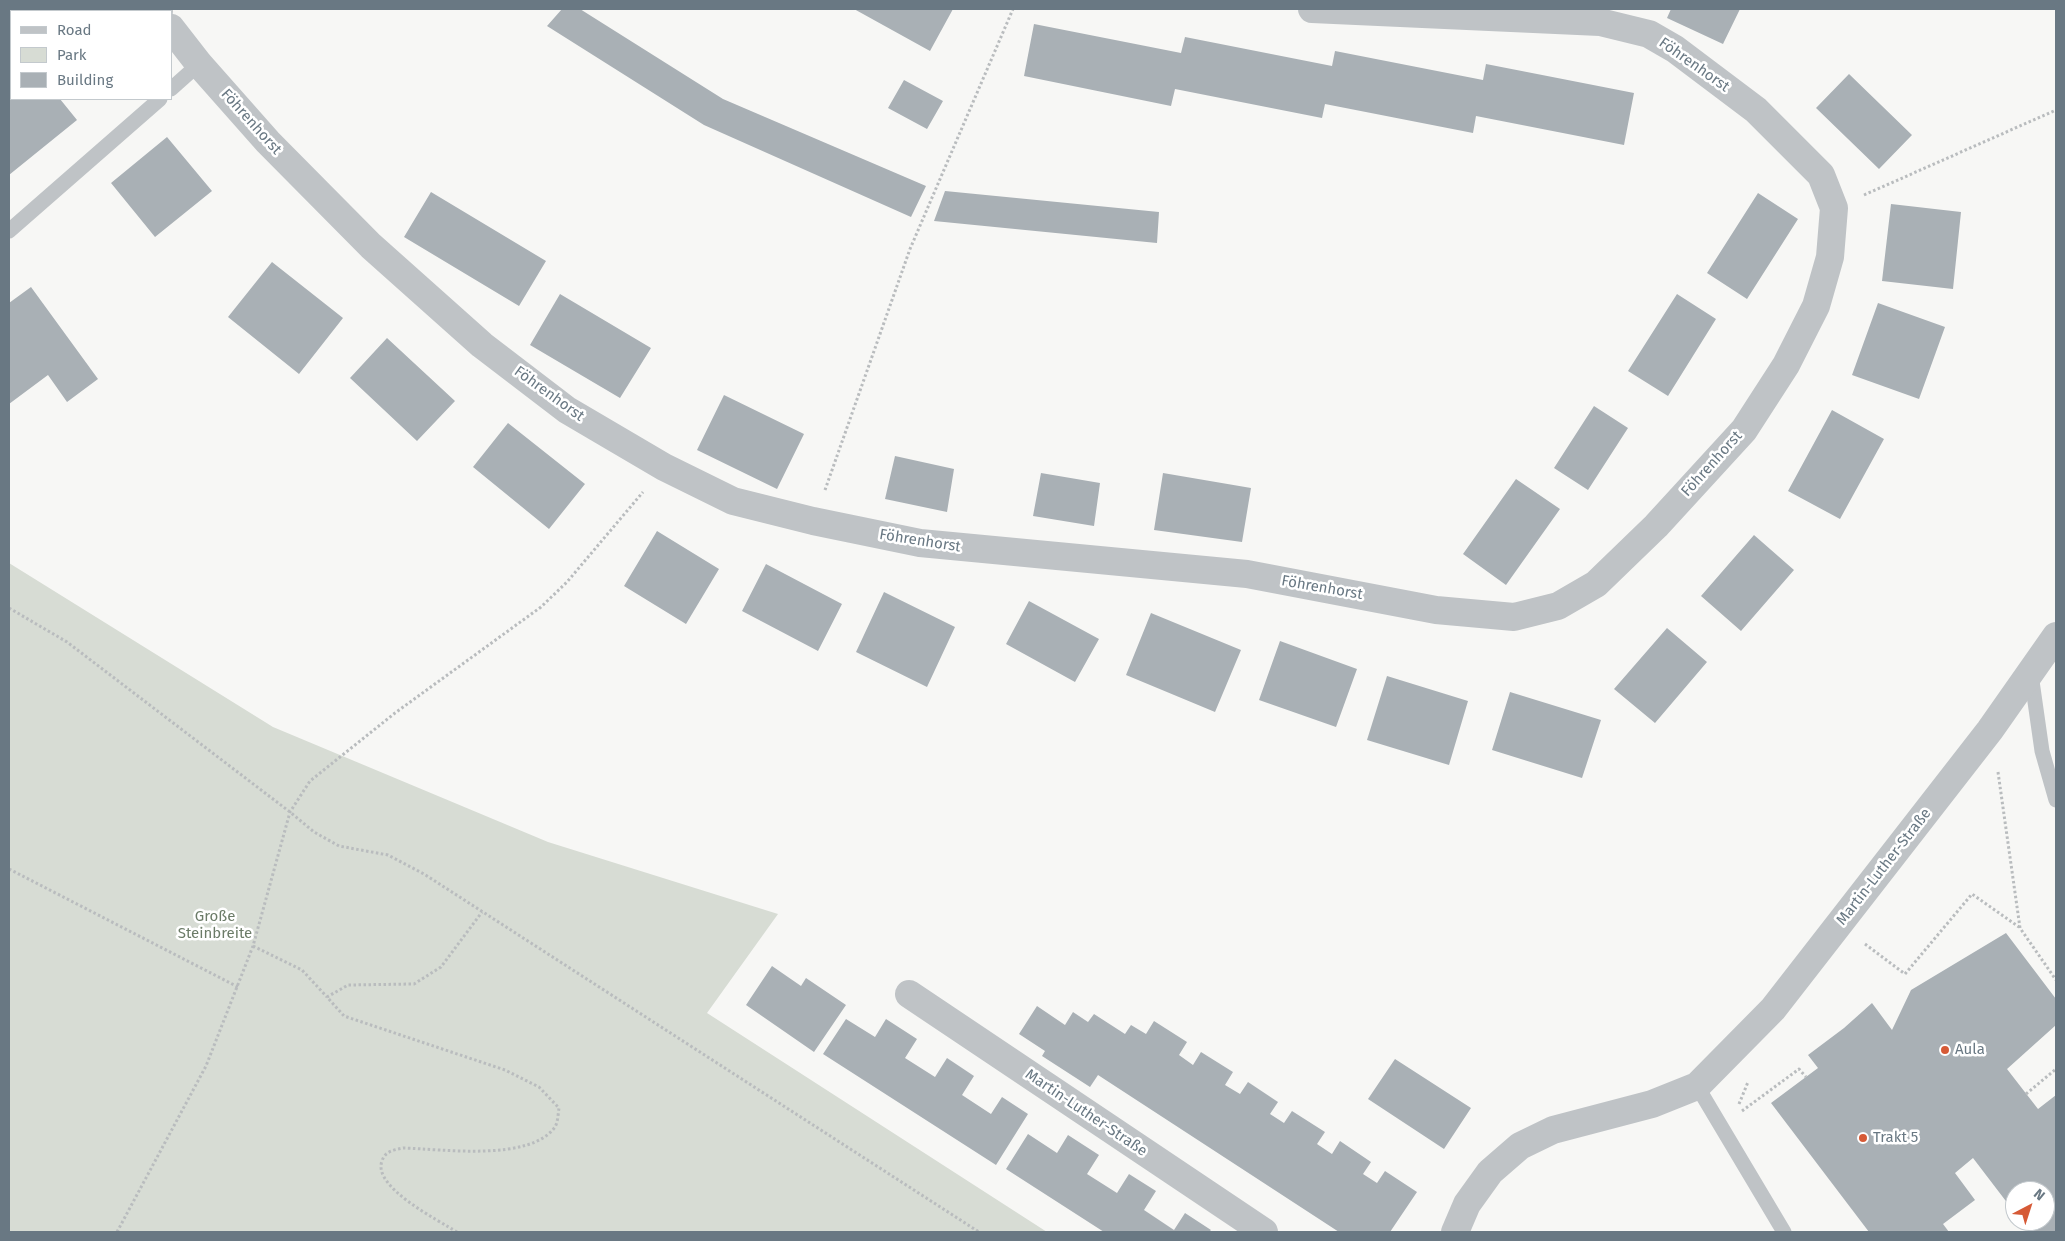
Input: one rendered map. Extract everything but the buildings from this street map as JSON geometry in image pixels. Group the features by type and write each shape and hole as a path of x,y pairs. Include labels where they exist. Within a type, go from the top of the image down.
{"street":[{"name":"Föhrenhorst","path":"172,29 199,64 268,142 364,239 482,345 567,410 664,467 733,501 813,522 920,543 1247,574 1436,610 1514,617 1558,606 1596,584 1656,526 1744,430 1786,365 1816,306 1830,257 1834,208 1821,175 1756,110 1675,49 1649,34 1602,15 1312,9"},
{"name":"Martin-Luther-Straße","path":"1455,1232 1466,1204 1490,1172 1520,1146 1553,1130 1652,1104 1697,1086 1773,1009 1990,730 2056,636"},
{"name":"Martin-Luther-Straße","path":"909,994 1264,1232"}],"lane":[{"path":"172,88 199,64"},
{"path":"9,231 159,100"},
{"path":"2031,674 2042,751 2056,800"},
{"path":"1697,1086 1784,1232"}],"path":[{"path":"813,522 910,249 1013,9"},
{"path":"1834,208 2056,110"},
{"path":"117,1232 206,1066 253,946 290,812 310,781 395,713 541,607 567,582 664,467"},
{"path":"9,608 67,642 314,832 339,846 388,855 424,874 979,1232"},
{"path":"1990,730 1994,742 2020,928"},
{"path":"9,869 238,987"},
{"path":"1863,943 1905,974 1972,894 2020,928 2056,980"},
{"path":"327,997 348,985 414,984 441,967 482,912"},
{"path":"253,946 302,970 344,1016 505,1070 539,1087 559,1108 556,1126 545,1137 528,1146 494,1150 403,1148 392,1150 384,1156 380,1166 382,1177 392,1190 457,1232"},
{"path":"1735,1117 1799,1068 1806,1076"},
{"path":"2026,1094 2056,1069"}],"green space":[{"name":"Große Steinbreite","path":"9,563 273,727 548,842 778,914 707,1013 1047,1232 9,1232"}],"place":[{"name":"Aula","path":"1945,1050"},
{"name":"Trakt 5","path":"1863,1138"}]}
